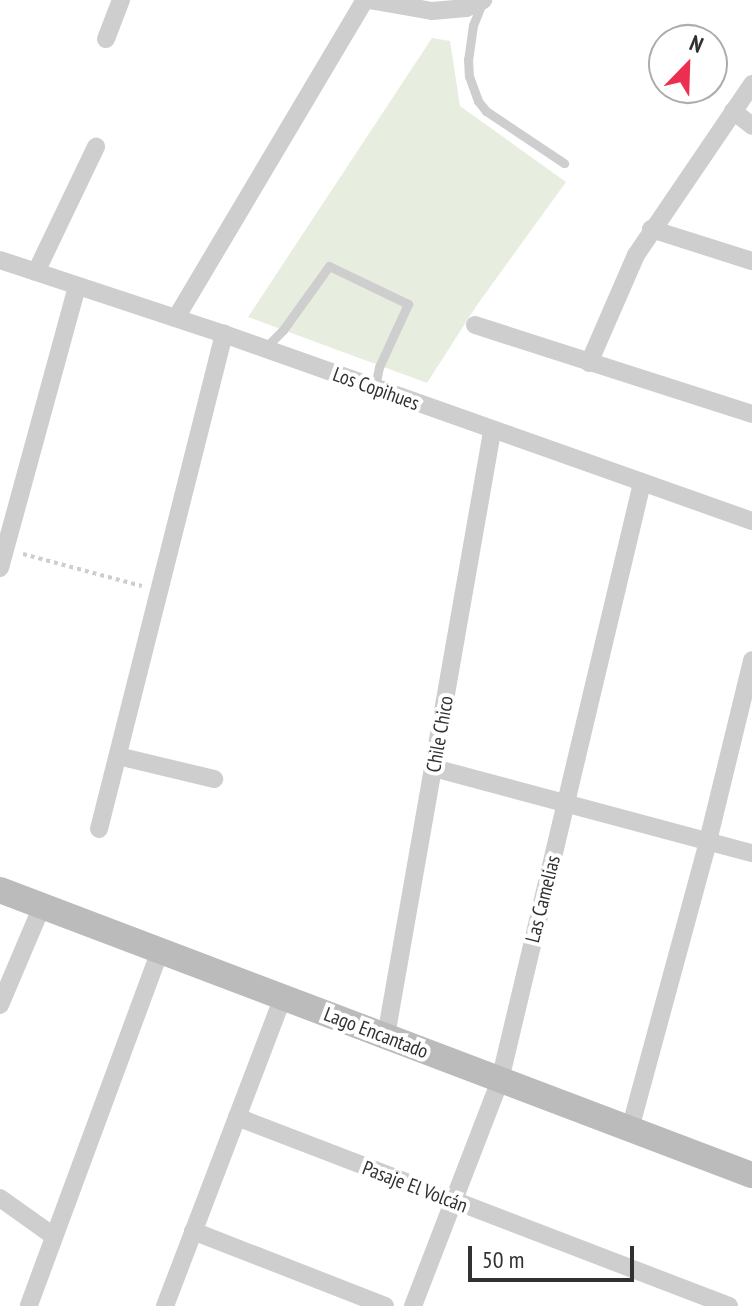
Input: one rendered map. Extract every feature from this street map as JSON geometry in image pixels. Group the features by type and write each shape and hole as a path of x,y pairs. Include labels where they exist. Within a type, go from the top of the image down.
{"street":[{"path":"106,39 121,0"},
{"path":"176,318 367,0 432,11 466,8 483,0"},
{"path":"589,363 636,255 651,229 752,84"},
{"path":"733,111 752,126"},
{"path":"36,272 96,147"},
{"path":"651,229 752,261"},
{"name":"Los Copihues","path":"0,260 224,334 492,432 752,521"},
{"path":"0,568 77,286"},
{"path":"475,325 752,414"},
{"path":"99,829 224,334"},
{"name":"Chile Chico","path":"386,1036 492,432"},
{"name":"Las Camelias","path":"413,1306 500,1080 642,483"},
{"path":"630,1129 708,841 752,660"},
{"path":"118,756 214,779"},
{"path":"434,768 752,853"},
{"name":"Lago Encantado","path":"0,890 752,1175"},
{"path":"0,1005 42,906"},
{"path":"29,1305 52,1235 160,951"},
{"path":"165,1306 283,997"},
{"name":"Pasaje El Volcán","path":"237,1117 729,1306"},
{"path":"0,1198 52,1235"},
{"path":"193,1231 385,1306"}],"lane":[{"path":"483,0 473,25 468,59 469,76 478,101 486,111 564,163"},
{"path":"263,348 278,336 329,266 408,304 379,367 375,389"}],"path":[{"path":"5,549 159,590"}],"green space":[{"path":"432,38 450,41 460,106 566,182 477,305 427,383 248,317"}]}
